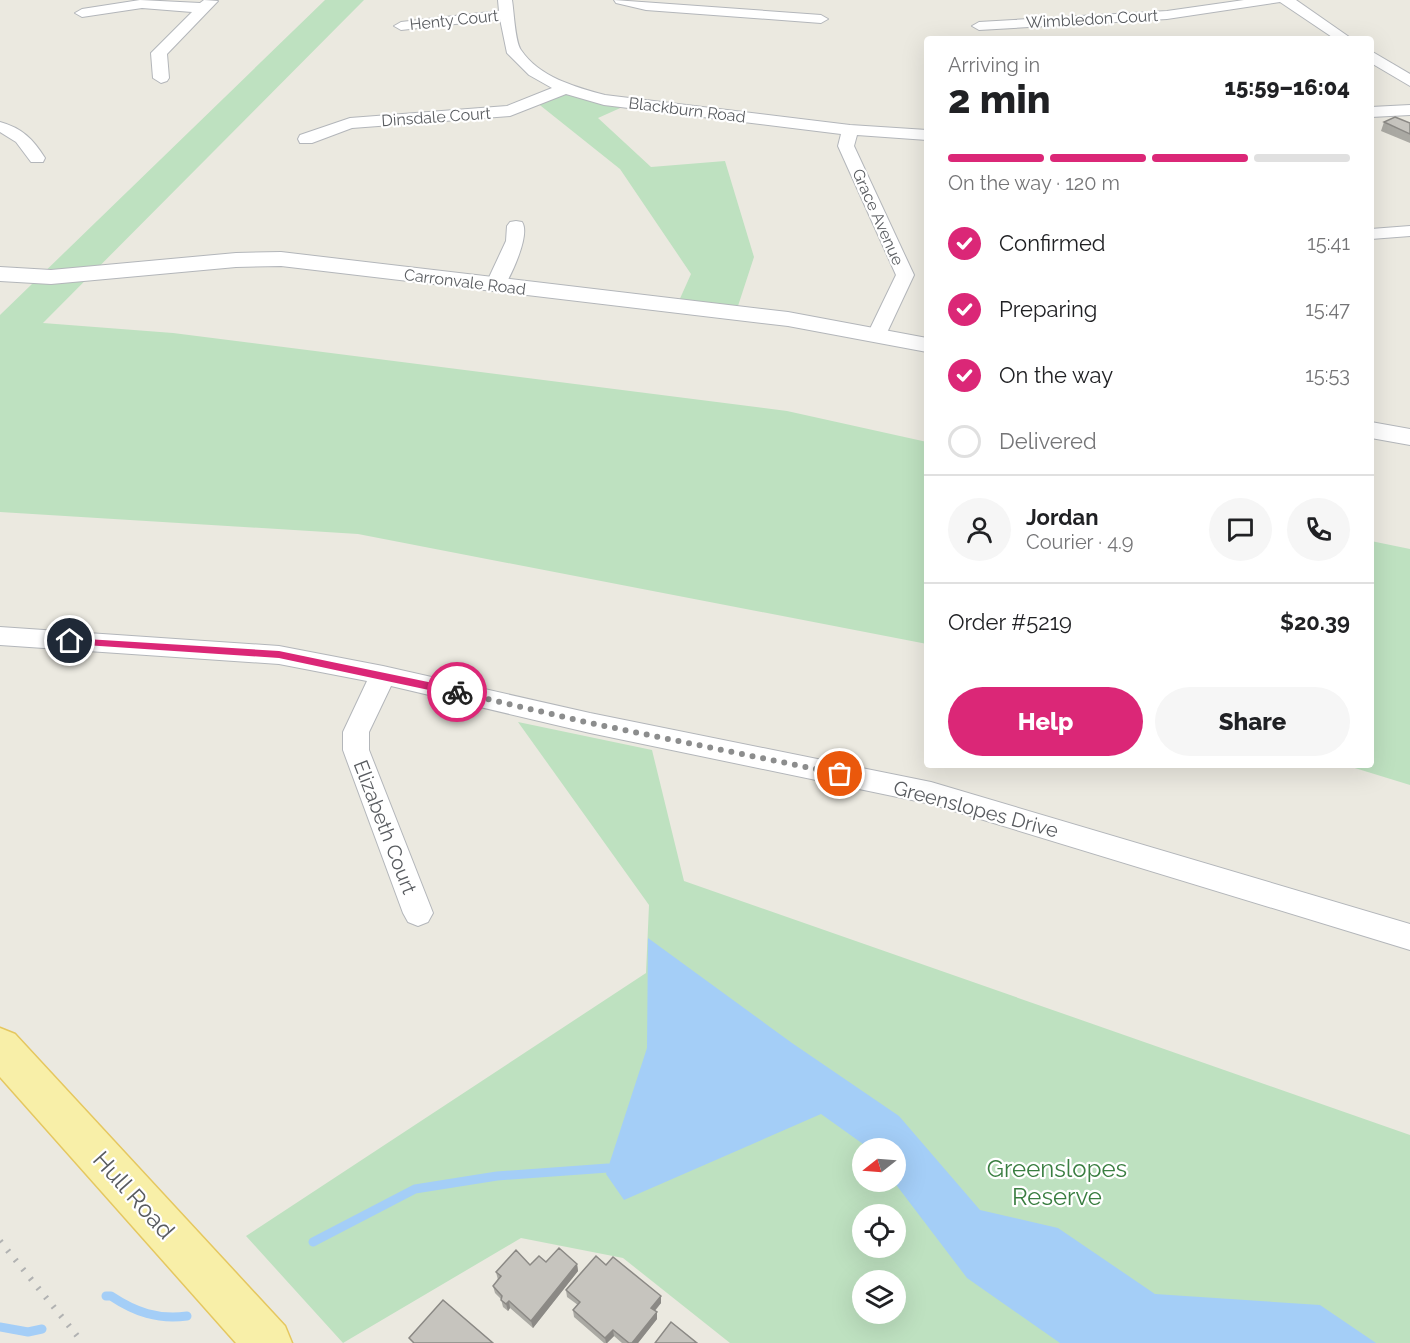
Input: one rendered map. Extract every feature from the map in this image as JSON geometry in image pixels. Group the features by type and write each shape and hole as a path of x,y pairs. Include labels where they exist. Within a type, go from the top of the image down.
{"main road":[{"name":"Hull Road","path":"0,1047 268,1343"}],"street":[{"path":"621,0 646,6 821,19"},
{"name":"Wimbledon Court","path":"979,26 1167,15 1275,0"},
{"path":"1286,0 1340,36"},
{"path":"82,13 142,4 207,4"},
{"path":"161,78 159,53 207,4"},
{"name":"Henty Court","path":"402,26 506,7"},
{"name":"Blackburn Road","path":"506,7 512,50 534,72 565,89 604,100 850,130 924,135"},
{"path":"1374,58 1406,81"},
{"name":"Dinsdale Court","path":"306,139 350,123 510,111 565,89"},
{"path":"1374,112 1410,110"},
{"path":"0,127 14,131 28,143 37,158"},
{"name":"Grace Avenue","path":"850,130 846,146 905,275 877,335"},
{"path":"495,286 515,242 516,226"},
{"path":"1374,234 1410,231"},
{"name":"Carronvale Road","path":"0,274 51,277 236,260 281,259 788,319 924,344"},
{"path":"1374,431 1410,437"},
{"name":"Greenslopes Drive","path":"0,636 279,655 383,675 590,723 932,793 1410,937"},
{"name":"Elizabeth Court","path":"383,675 356,732 356,750 418,913"}],"green space":[{"path":"325,0 364,0 43,323 173,333 787,411 924,441 924,643 358,534 0,512 0,315"},
{"path":"565,90 627,105 598,118 651,167 725,161 754,257 737,309 678,303 691,274 620,169 536,102"},
{"path":"1374,542 1410,549 1410,785 1355,768 1374,768"},
{"name":"Greenslopes Reserve","path":"518,722 652,750 684,881 1410,1135 1410,1343 730,1343 623,1258 521,1238 343,1343 246,1236 646,973 649,905"}],"water":[{"path":"648,938 792,1043 899,1116 980,1210 1058,1228 1155,1294 1320,1305 1376,1343 1060,1343 967,1278 902,1192 906,1192 906,1138 855,1138 821,1114 624,1200 606,1174 647,1048"}],"building":[{"path":"1395,117 1410,123 1410,134 1384,122"},
{"path":"559,1248 577,1264 531,1321 509,1301 506,1304 501,1300 502,1296 493,1286 501,1276 496,1272 516,1250 530,1265 539,1256 546,1262"},
{"path":"596,1256 606,1265 613,1257 661,1296 651,1308 657,1312 632,1343 613,1330 605,1338 573,1310 580,1302 566,1290"},
{"path":"443,1300 493,1343 414,1343 409,1338"},
{"path":"671,1322 697,1343 655,1343"}],"waterway":[{"path":"313,1242 415,1189 497,1176 608,1168"},
{"path":"106,1296 111,1296 147,1314 166,1317 187,1316"},
{"path":"0,1327 28,1332 42,1329"}],"railway":[{"path":"0,1241 83,1343"}],"way so far":[{"path":"457,692 590,723 840,774"}],"route":[{"path":"70,641 279,655 457,692"}]}
